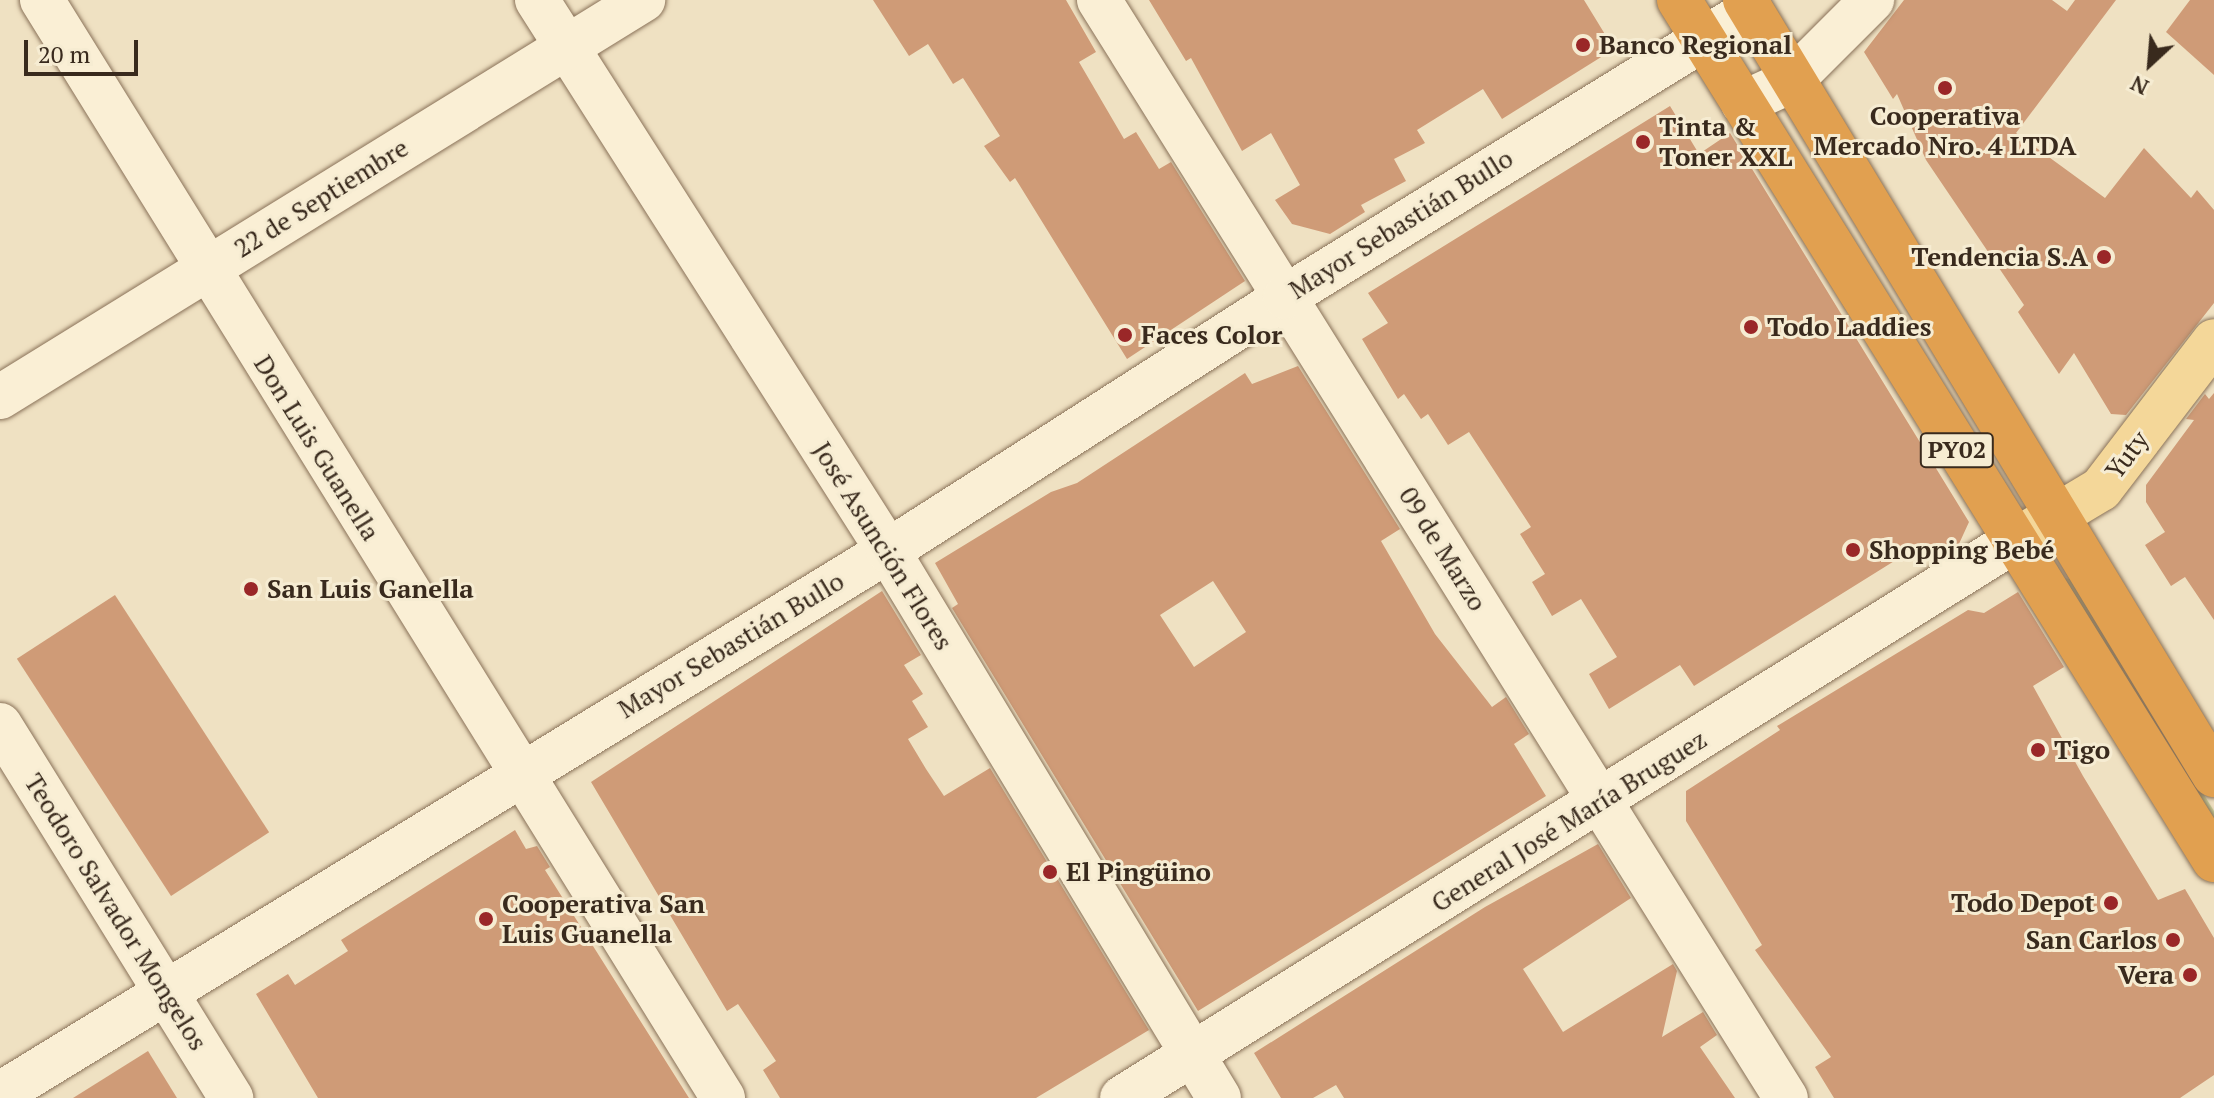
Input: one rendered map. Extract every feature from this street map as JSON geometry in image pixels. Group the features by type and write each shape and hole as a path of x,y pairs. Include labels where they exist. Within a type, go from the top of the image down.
{"highway":[{"name":"PY02","path":"1679,0 2214,860"},
{"name":"PY02","path":"1748,5 1791,81 2214,775"}],"main road":[{"name":"Yuty","path":"2014,541 2101,489 2214,341"}],"street":[{"name":"Don Luis Guanella","path":"42,0 205,270 723,1098"},
{"name":"José Asunción Flores","path":"537,0 888,551 1219,1098"},
{"name":"22 de Septiembre","path":"0,397 643,0"},
{"name":"09 de Marzo","path":"1099,0 1786,1098"},
{"path":"1743,103 1791,81 1872,0"},
{"name":"Mayor Sebastián Bullo","path":"0,1094 519,772 888,551 1285,297 1702,38 1748,5"},
{"name":"General José María Bruguez","path":"1122,1098 1601,802 2014,541"},
{"name":"Teodoro Salvador Mongelos","path":"0,725 231,1098"}],"green space":[{"path":"2064,578 2070,579 2214,811 2214,825"}],"building":[{"path":"873,0 1066,0 1096,52 1079,62 1124,139 1136,132 1159,169 1171,162 1245,281 1127,359 1015,178 1010,182 984,146 1000,136 963,78 953,84 928,44 909,56"},
{"path":"1149,0 1584,0 1614,49 1502,119 1483,89 1417,130 1425,143 1394,159 1406,181 1361,205 1365,212 1330,234 1292,224 1275,200 1300,185 1271,133 1242,151 1191,58 1186,61"},
{"path":"1904,0 2052,0 2067,11 2075,0 2116,0 2016,133 2105,198 2144,148 2191,198 2197,190 2214,210 2214,303 2126,415 2111,414 2074,353 2059,374 2018,312 2024,305 1926,160 1897,94 1893,99 1864,52"},
{"path":"2190,0 2214,0 2214,75 2166,32"},
{"path":"1670,106 1699,154 1730,133 1969,522 1958,546 1926,558 1920,545 1694,686 1680,665 1609,709 1589,674 1617,657 1581,599 1552,616 1532,582 1545,574 1520,534 1531,527 1469,432 1448,445 1428,414 1421,419 1404,394 1398,399 1362,339 1388,323 1368,293"},
{"path":"1298,366 1400,529 1381,541 1435,634 1492,707 1506,697 1529,734 1514,744 1546,796 1198,1011 952,608 958,604 935,563 1051,492 1077,483 1245,373 1252,384","holes":["1213,581 1246,632 1194,667 1160,615"]},
{"path":"2214,393 2214,620 2185,577 2171,586 2145,545 2165,532 2146,502 2146,485 2194,420 2186,419 2205,394 2209,399"},
{"path":"882,591 921,655 904,665 923,694 912,701 928,727 908,739 926,769 944,796 990,768 1149,1030 1036,1098 780,1098 763,1070 776,1061 738,1004 727,1011 591,782"},
{"path":"2018,592 2064,667 2033,686 2083,776 2158,900 2185,889 2214,938 2214,1075 2180,1098 1834,1098 1815,1067 1831,1057 1755,950 1762,945 1686,821 1686,791 1780,730 1777,726 1968,610 1984,613"},
{"path":"115,595 269,832 171,896 17,659"},
{"path":"515,830 526,849 537,846 550,867 545,870 689,1098 318,1098 256,994 288,974 295,985 348,951 341,940"},
{"path":"1598,844 1631,898 1523,969 1563,1032 1673,964 1677,971 1662,1037 1703,1012 1717,1035 1700,1047 1735,1098 1344,1098 1336,1085 1313,1098 1281,1098 1254,1053 1485,907"},
{"path":"148,1051 177,1098 73,1098"}],"place":[{"name":"Banco Regional","path":"1583,45"},
{"name":"Cooperativa Mercado Nro. 4 LTDA","path":"1945,88"},
{"name":"Tinta & Toner XXL","path":"1643,142"},
{"name":"Tendencia S.A","path":"2104,257"},
{"name":"Todo Laddies","path":"1751,327"},
{"name":"Faces Color","path":"1125,335"},
{"name":"Shopping Bebé","path":"1853,550"},
{"name":"San Luis Ganella","path":"251,589"},
{"name":"Tigo","path":"2038,750"},
{"name":"El Pingüino","path":"1050,872"},
{"name":"Todo Depot","path":"2111,903"},
{"name":"Cooperativa San Luis Guanella","path":"486,919"},
{"name":"San Carlos","path":"2173,940"},
{"name":"Vera","path":"2190,975"}]}
